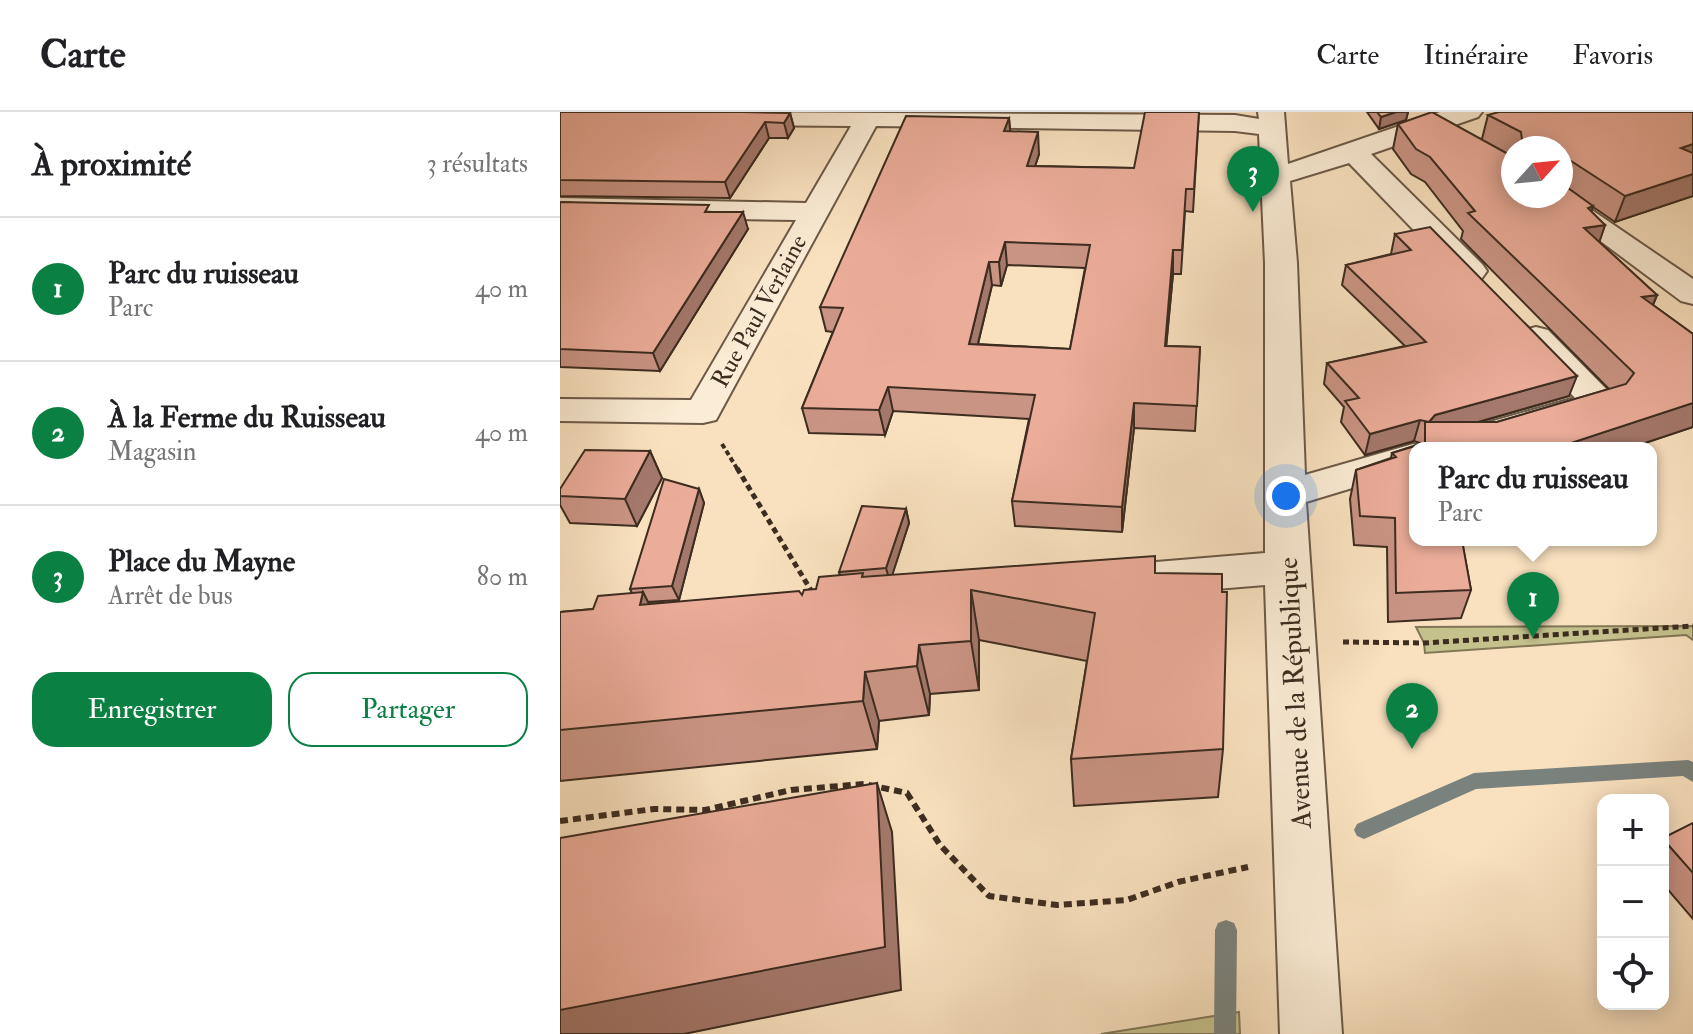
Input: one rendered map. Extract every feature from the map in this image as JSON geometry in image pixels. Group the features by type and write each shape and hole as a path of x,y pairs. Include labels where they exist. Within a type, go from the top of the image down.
{"street":[{"path":"1395,112 1423,119 1463,122"},
{"path":"714,116 1235,123 1271,120"},
{"name":"Rue Paul Verlaine","path":"560,410 703,412 868,118"},
{"path":"1275,176 1310,169 1423,119"},
{"name":"Avenue de la République","path":"1271,120 1281,263 1287,571 1311,1034"},
{"path":"1352,150 1600,402 1464,442"},
{"name":"Rue Paul Verlaine","path":"560,207 814,212"},
{"path":"1571,208 1693,294"},
{"path":"1287,494 1409,459"},
{"path":"1101,583 1266,569 1287,571"}],"path":[{"path":"703,412 813,594"},
{"path":"1331,642 1424,643 1693,626"},
{"path":"560,821 654,809 705,810 791,790 864,784 907,793 940,845 989,896 1057,905 1127,900 1178,882 1250,866 1249,851"}],"shaded area":[{"path":"1693,626 1693,640 1686,635 1425,653 1416,627"},
{"path":"1239,1012 1240,1034 1101,1034"}],"building":[{"path":"560,112 790,113 784,123 765,122 725,182 560,180"},
{"path":"1145,112 1199,112 1194,189 1186,189 1182,250 1173,250 1165,346 1200,347 1197,406 1134,403 1122,507 1012,501 1035,395 888,387 879,410 802,408 843,308 820,307 906,116 1009,118 1004,131 1038,132 1027,166 1134,168","holes":["1005,242 1090,245 1070,349 969,344 989,262 999,262"]},
{"path":"1377,112 1396,112 1381,117"},
{"path":"1432,112 1501,150 1501,208 1573,208 1573,192 1593,206 1588,208 1605,225 1584,228 1657,295 1642,297 1693,334 1693,403 1574,442 1425,442 1425,422 1497,422 1626,384 1634,373 1468,213 1475,211 1430,157 1416,149 1398,124"},
{"path":"1499,112 1693,112 1693,144 1681,148 1693,153 1693,174 1625,196 1573,162 1573,136 1522,136 1521,132 1488,115"},
{"path":"560,202 709,205 705,212 743,212 653,353 560,349"},
{"path":"1430,227 1577,376 1435,415 1429,422 1420,420 1370,434 1345,401 1359,398 1327,363 1426,342 1346,265 1411,250 1395,234"},
{"path":"1409,448 1409,546 1463,546 1471,590 1396,593 1395,518 1360,516 1356,470 1396,457 1392,453"},
{"path":"585,450 650,451 625,499 560,496 560,489"},
{"path":"664,479 699,489 672,586 630,589"},
{"path":"862,506 906,509 886,568 839,572"},
{"path":"1155,556 1155,573 1222,574 1222,592 1227,592 1223,749 1071,759 1095,613 971,590 971,641 919,645 917,666 865,672 863,701 560,730 560,612 593,609 598,596 643,592 640,605 799,591 802,595 804,590 816,589 819,577 863,573 862,577"},
{"path":"877,783 885,947 560,1010 560,838"},
{"path":"1693,823 1693,873 1669,846 1669,835"}],"waterway":[{"path":"1364,830 1474,781 1688,768 1693,774"},
{"path":"1225,1034 1226,930"}],"place":[{"name":"Place du Mayne","path":"1253,212"},
{"name":"Parc du ruisseau","path":"1533,638"},
{"name":"À la Ferme du Ruisseau","path":"1412,749"}]}
